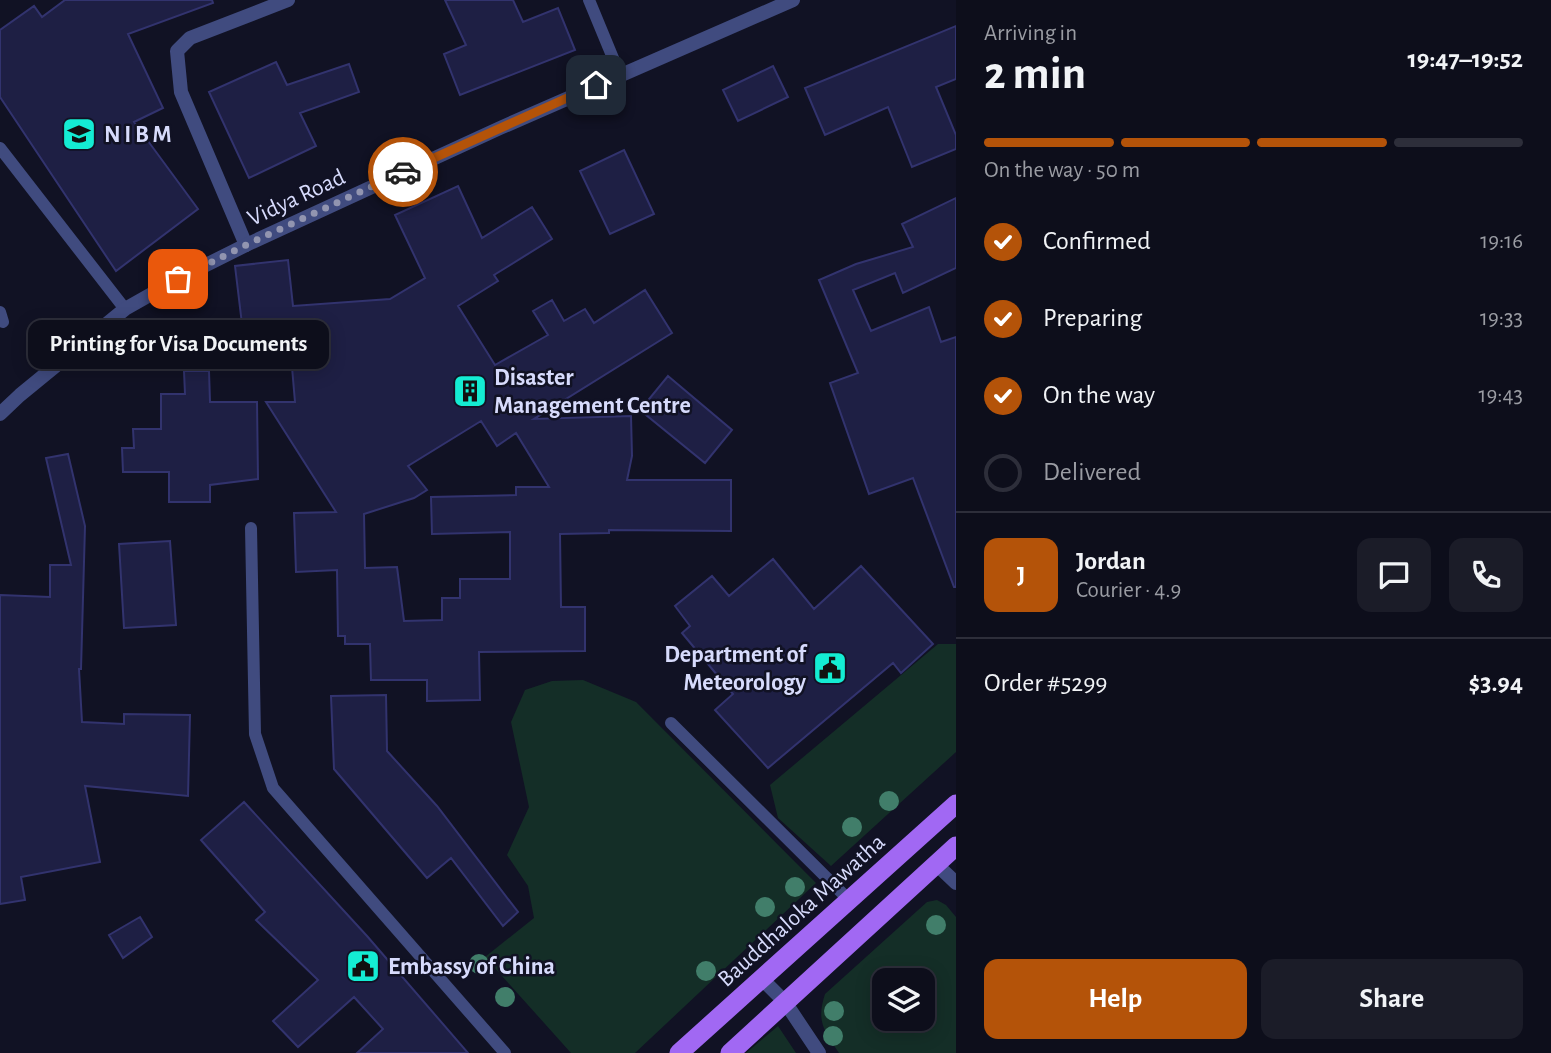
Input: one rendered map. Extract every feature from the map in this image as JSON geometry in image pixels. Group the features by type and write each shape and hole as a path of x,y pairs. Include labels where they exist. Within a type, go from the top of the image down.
{"main road":[{"name":"Bauddhaloka Mawatha","path":"679,1053 956,804"},
{"path":"730,1053 956,846"}],"street":[{"path":"246,245 181,92 177,51 190,38 288,0"},
{"name":"Vidya Road","path":"0,414 125,309 178,279 246,245 620,75 793,0"},
{"path":"936,864 956,883"},
{"path":"761,978 785,1002 819,1053"}],"lane":[{"path":"589,0 620,75"},
{"path":"0,148 125,309"},
{"path":"251,528 255,734 273,788 505,1053"},
{"path":"671,723 849,900"}],"green space":[{"path":"938,644 956,644 956,752 831,866 778,818 770,785"},
{"path":"583,680 636,702 816,883 635,1053 571,1053 485,957 534,918 528,886 507,855 529,807 511,722 525,690 552,681"},
{"path":"937,900 946,905 956,917 956,1053 839,1053 823,1025 821,1012 825,994 927,902"},
{"path":"778,1026 796,1053 746,1053"}],"building":[{"path":"65,0 212,0 213,3 128,34 163,108 134,122 198,209 116,271 0,97 0,30 34,6 42,17"},
{"path":"445,0 513,0 523,22 558,8 575,50 460,95 444,54 466,45"},
{"path":"956,26 956,79 936,87 956,135 956,149 912,167 888,107 825,135 805,88"},
{"path":"276,62 287,85 349,64 359,92 300,113 316,146 249,178 209,92"},
{"path":"773,66 788,97 738,121 723,90"},
{"path":"624,150 654,214 610,234 580,171"},
{"path":"458,186 482,238 532,207 552,239 494,275 498,281 458,306 495,365 548,335 533,311 552,300 564,321 585,309 594,323 645,290 672,333 534,419 631,416 632,456 627,480 731,480 731,531 609,530 609,533 560,534 561,607 585,607 585,651 479,652 480,700 427,701 427,680 371,680 370,644 345,644 345,636 338,636 337,570 296,572 294,513 336,512 266,402 295,402 290,344 245,349 235,266 288,260 293,306 390,299 425,278 395,215","holes":["481,421 497,446 516,433 549,487 516,487 516,495 431,497 432,534 510,532 510,579 460,579 460,598 442,598 442,620 404,621 397,567 365,568 364,514 414,498 427,490 408,466"]},
{"path":"956,198 956,268 903,293 895,273 853,290 871,331 929,307 941,342 956,337 954,587 913,478 869,494 830,383 858,373 819,280 856,264 913,247 902,224"},
{"path":"184,371 209,371 210,402 257,402 258,479 210,485 210,502 169,502 169,472 123,472 122,448 134,448 133,429 161,429 161,394 185,394"},
{"path":"668,376 732,430 705,463 640,410"},
{"path":"68,454 85,526 79,669 82,722 124,724 124,714 190,715 188,796 85,786 100,862 21,877 25,900 0,904 0,595 50,597 50,565 71,565 46,458"},
{"path":"170,541 176,625 124,628 119,544"},
{"path":"773,559 814,609 861,566 933,644 901,673 893,663 768,768 715,710 733,694 682,633 690,626 675,606 712,576 729,596"},
{"path":"386,695 387,751 437,806 518,912 503,926 451,858 427,878 334,769 331,696"},
{"path":"244,802 367,936 468,1053 357,1053 383,1029 354,997 298,1047 273,1021 318,980 256,920 265,912 201,840"},
{"path":"140,917 152,937 123,958 109,935"}],"way so far":[{"path":"178,279 403,172"}],"place":[{"name":"N I B M","path":"79,134"},
{"name":"Printing for Visa Documents","path":"178,279"},
{"name":"Disaster Management Centre","path":"470,391"},
{"name":"Department of Meteorology","path":"830,668"},
{"name":"Embassy of China","path":"363,966"}],"route":[{"path":"403,172 596,85"}]}
